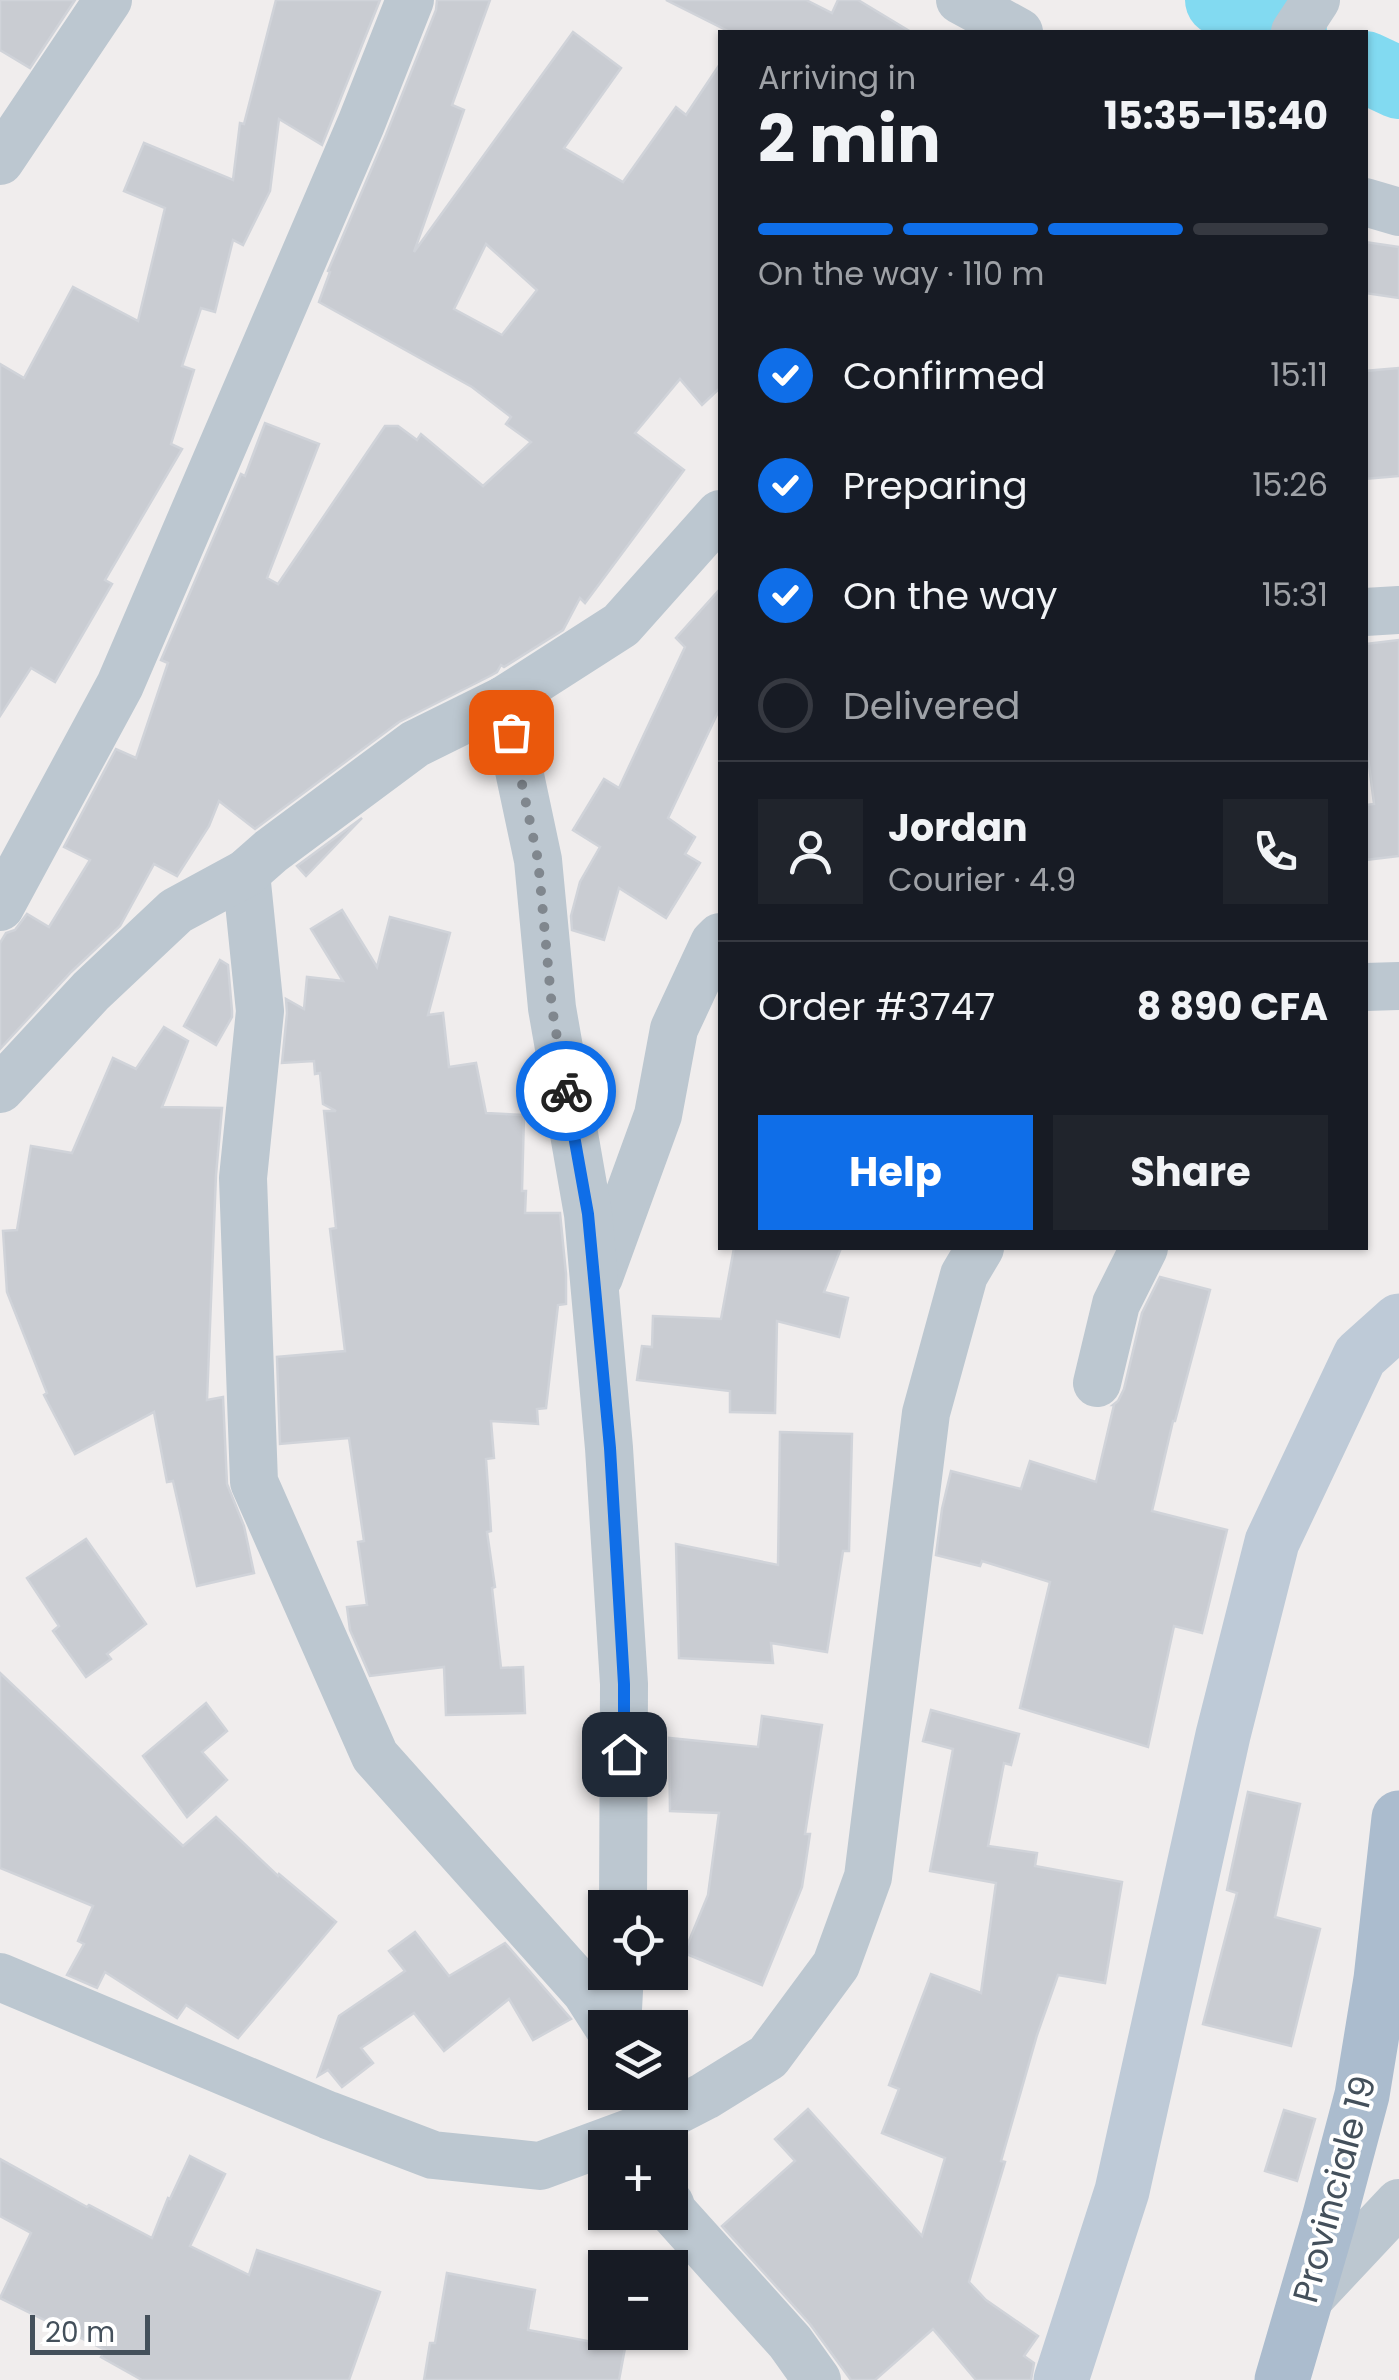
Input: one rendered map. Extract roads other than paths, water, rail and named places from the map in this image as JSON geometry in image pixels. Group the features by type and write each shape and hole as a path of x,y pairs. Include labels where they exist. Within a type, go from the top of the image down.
{"main road":[{"name":"Provinciale 19","path":"1282,2380 1362,2094 1382,1978 1399,1818"}],"street":[{"path":"0,160 108,0"},
{"path":"0,907 120,685 361,124 410,0"},
{"path":"960,0 1014,30"},
{"path":"1368,203 1399,212"},
{"path":"0,1089 90,991 176,911 246,873 415,744 504,700 622,625 718,516"},
{"path":"1368,612 1399,610"},
{"path":"504,700 538,860 552,1008 588,1214 610,1448 624,1684 624,1890"},
{"path":"246,873 260,1011 243,1178 254,1482 374,1756 586,1992 597,2010"},
{"path":"594,1290 658,1114 674,1029 718,939"},
{"path":"1368,987 1399,986"},
{"path":"0,1977 433,2155 540,2166 704,2096 768,2057 836,1965 868,1877 926,1413 964,1274 979,1250"},
{"path":"1097,1382 1116,1304 1143,1250"},
{"path":"1061,2380 1122,2190 1223,1736 1272,1542 1360,1356 1399,1321"},
{"path":"1305,2303 1399,2203"},
{"path":"688,2230 790,2342 817,2380"}],"waterway":[{"path":"1221,0 1287,30"},
{"path":"1368,68 1399,83"}]}
